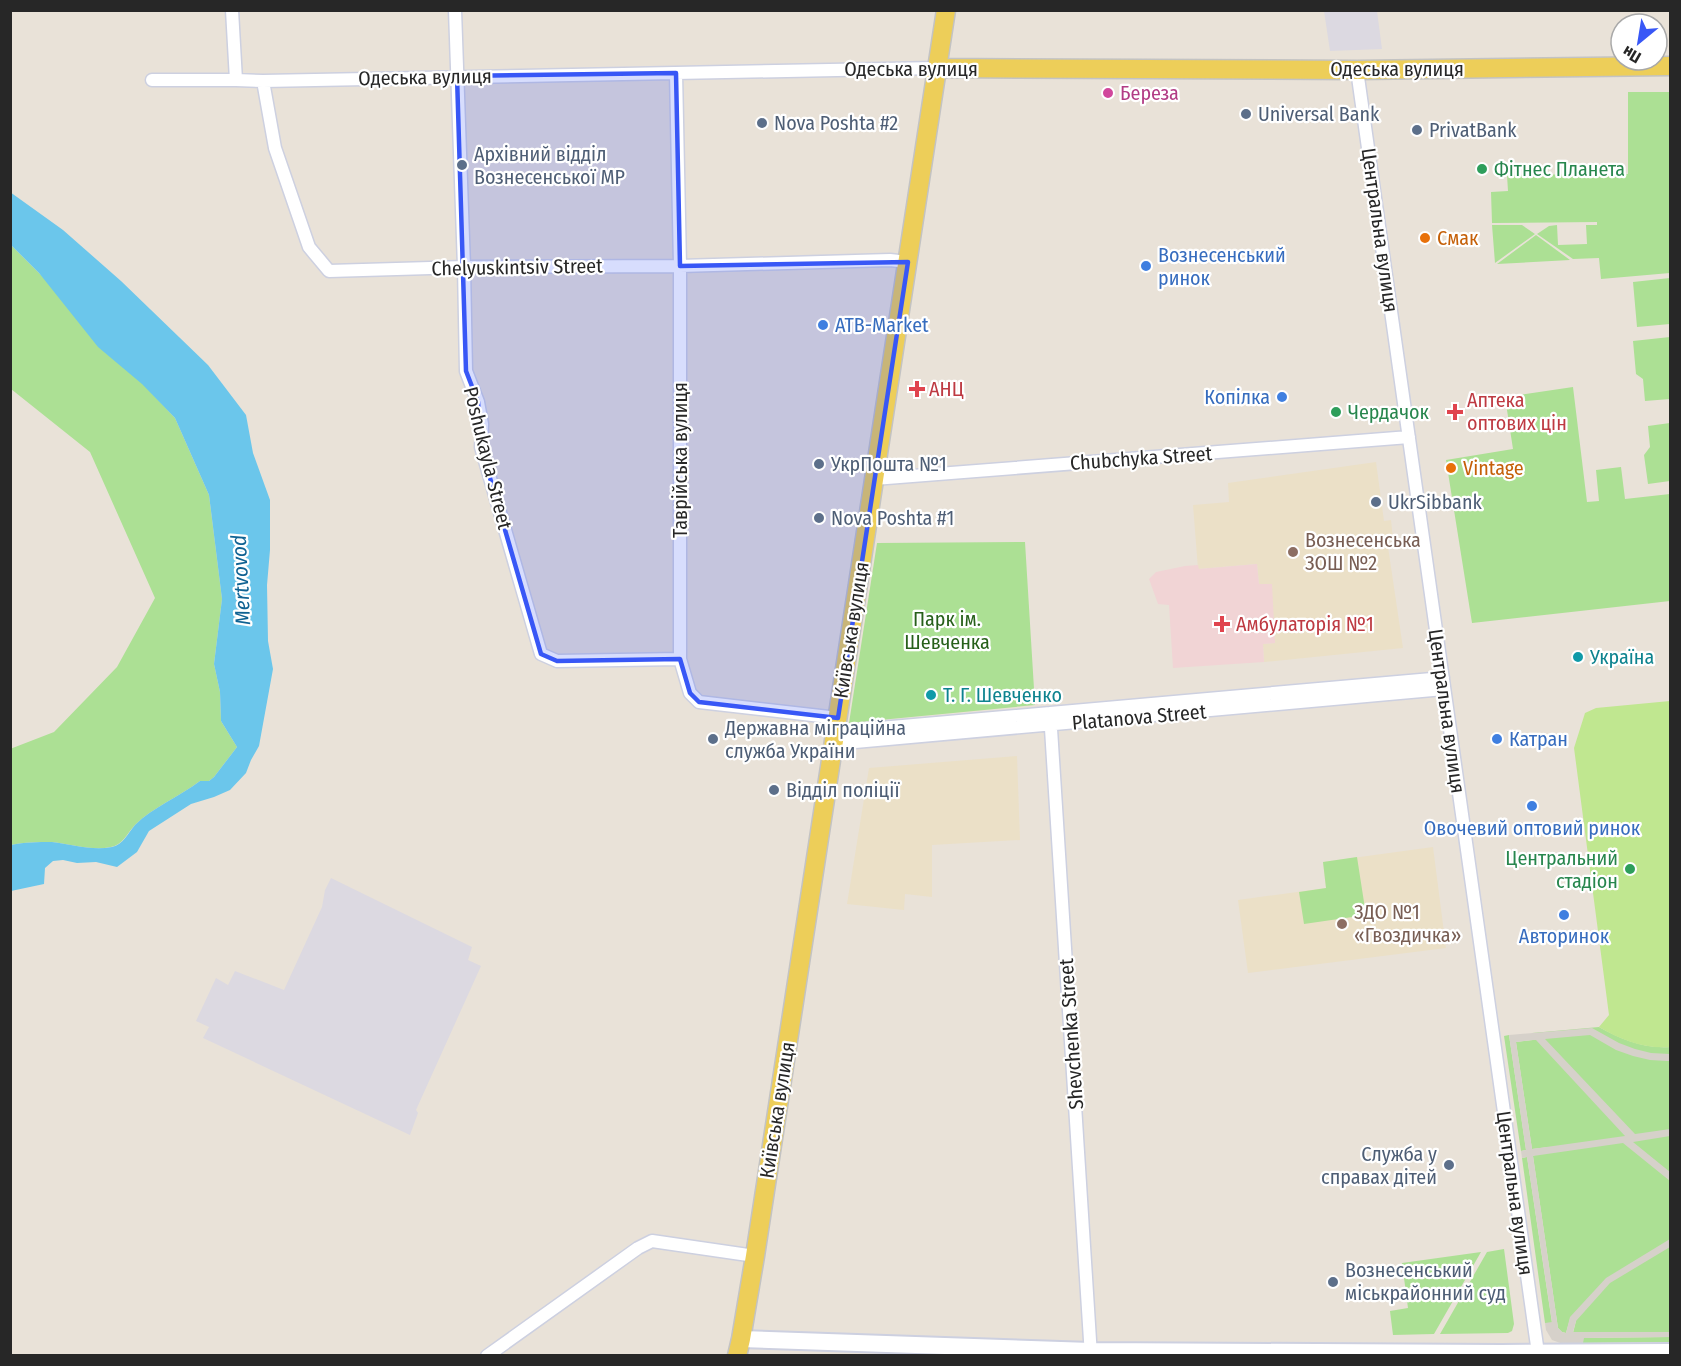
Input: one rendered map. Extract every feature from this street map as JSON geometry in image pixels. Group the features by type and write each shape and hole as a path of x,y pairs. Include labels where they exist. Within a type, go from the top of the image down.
{"main road":[{"name":"Київська вулиця","path":"739,1347 755,1256 946,10"},
{"name":"Одеська вулиця","path":"937,68 1357,70 1671,66"},
{"path":"739,1347 1091,1353 1671,1352"}],"street":[{"path":"232,10 236,80"},
{"name":"Poshukayla Street","path":"455,10 466,371 478,402 482,424 481,447 541,654 557,661 680,659"},
{"name":"Одеська вулиця","path":"152,80 263,81 937,68"},
{"name":"Центральна вулиця","path":"1357,70 1538,1353"},
{"name":"Таврійська вулиця","path":"676,73 680,266 680,659 690,693 699,702 835,731"},
{"name":"Chelyuskintsiv Street","path":"263,81 275,148 309,247 329,271 464,267 680,266 890,260 908,262"},
{"name":"Chubchyka Street","path":"874,479 1409,437"},
{"name":"Platanova Street","path":"835,731 1051,719 1443,683"},
{"name":"Shevchenka Street","path":"1051,719 1091,1353"},
{"path":"487,1356 638,1248 652,1241 755,1256"}],"highlighted area":[{"path":"676,73 680,266 908,262 838,718 699,702 690,693 680,659 557,661 541,654 481,447 478,402 466,371 457,76"}],"shaded area":[{"path":"1324,11 1377,11 1382,49 1330,51"},
{"name":"Вознесенська ЗОШ №2","path":"1376,462 1384,521 1391,520 1393,539 1387,540 1403,648 1264,662 1263,644 1274,643 1259,584 1257,564 1198,569 1193,505 1229,502 1228,483"},
{"name":"Амбулаторія №1","path":"1257,564 1259,584 1272,584 1275,643 1263,644 1264,662 1173,668 1169,605 1158,604 1149,579 1156,572 1185,566 1198,565 1199,569"},
{"path":"1017,756 1020,840 932,845 932,897 905,894 904,910 847,904 869,768"},
{"name":"ЗДО №1 «Гвоздичка»","path":"1433,847 1446,948 1248,973 1238,900 1326,888 1323,862"},
{"path":"331,878 472,947 468,960 481,966 416,1110 418,1113 410,1135 203,1038 209,1027 196,1021 216,978 228,985 235,971 284,990 322,907 325,890"},
{"path":"1592,1028 1635,1049 1670,1054 1670,1061 1633,1056 1616,1050 1590,1035 1545,1039 1635,1134 1670,1129 1670,1136 1633,1142 1670,1172 1670,1181 1623,1143 1533,1156 1558,1328 1566,1333 1570,1317 1606,1278 1670,1239 1670,1247 1610,1283 1576,1321 1573,1332 1670,1332 1670,1337 1584,1338 1583,1343 1563,1344 1552,1340 1546,1330 1545,1323 1552,1322 1527,1157 1522,1158 1521,1151 1526,1150 1509,1035","holes":["1536,1040 1625,1136 1532,1149 1516,1042"]}],"green space":[{"path":"1628,92 1670,92 1670,273 1601,279 1599,258 1573,259 1537,234 1549,226 1557,225 1558,245 1587,244 1586,225 1597,225 1597,222 1492,223 1491,192 1508,191 1507,175 1628,174"},
{"path":"1492,225 1522,225 1535,234 1495,263"},
{"path":"1536,235 1570,260 1497,264"},
{"path":"11,245 175,418 209,495 222,599 214,664 220,692 221,721 237,747 209,781 200,781 150,813 135,825 122,841 111,847 89,848 52,842 11,845 10,749 54,732 117,667 155,598 90,452 11,389"},
{"path":"1670,278 1670,324 1637,327 1633,282"},
{"path":"1670,337 1670,399 1645,401 1643,379 1636,374 1633,341"},
{"path":"1573,387 1587,502 1599,501 1596,470 1621,467 1625,499 1670,494 1670,601 1472,623 1446,460 1513,449 1505,397"},
{"path":"1670,423 1670,481 1648,484 1644,455 1650,447 1648,426"},
{"name":"Парк ім. Шевченка","path":"1025,542 1035,705 849,723 877,543"},
{"name":"Центральний стадіон","path":"1670,701 1670,1047 1651,1047 1633,1043 1599,1027 1609,1015 1574,748 1585,713 1596,708"},
{"path":"1357,857 1366,915 1304,924 1299,892 1326,888 1323,862"},
{"path":"1599,1027 1633,1042 1670,1047 1670,1332 1573,1333 1576,1321 1574,1314 1566,1333 1558,1328 1533,1156 1549,1147 1532,1149 1516,1042 1533,1040 1532,1033"},
{"path":"1509,1035 1526,1150 1521,1151 1504,1036"},
{"path":"1527,1157 1552,1323 1545,1323 1522,1158"},
{"path":"1504,1249 1514,1324 1512,1331 1508,1333 1440,1334 1487,1252"},
{"path":"1481,1252 1434,1334 1393,1335 1390,1311 1408,1308 1402,1263"},
{"path":"1670,1337 1670,1342 1583,1343 1583,1338"}],"water":[{"name":"Mertvovod","path":"10,192 63,230 121,281 208,365 246,415 253,453 270,500 267,585 268,641 273,669 259,746 246,773 230,790 191,804 149,831 137,852 117,867 96,862 53,861 45,868 44,884 11,891 11,845 52,842 97,848 116,846 135,825 150,813 200,781 209,781 214,777 237,747 221,721 220,692 214,664 222,599 209,495 175,418 142,384 98,347 39,273 11,245"}],"place":[{"name":"Береза","path":"1108,93"},
{"name":"Universal Bank","path":"1246,114"},
{"name":"Nova Poshta #2","path":"762,123"},
{"name":"PrivatBank","path":"1417,130"},
{"name":"Архівний відділ Вознесенської МР","path":"462,165"},
{"name":"Фітнес Планета","path":"1482,169"},
{"name":"Смак","path":"1425,238"},
{"name":"Вознесенський ринок","path":"1146,266"},
{"name":"ATB-Market","path":"823,325"},
{"name":"АНЦ","path":"917,389"},
{"name":"Копілка","path":"1282,397"},
{"name":"Чердачок","path":"1336,412"},
{"name":"Аптека оптових цін","path":"1455,412"},
{"name":"УкрПошта №1","path":"819,464"},
{"name":"Vintage","path":"1451,468"},
{"name":"UkrSibbank","path":"1376,502"},
{"name":"Nova Poshta #1","path":"819,518"},
{"name":"Вознесенська ЗОШ №2","path":"1293,552"},
{"name":"Амбулаторія №1","path":"1222,624"},
{"name":"Україна","path":"1578,657"},
{"name":"Т. Г. Шевченко","path":"931,695"},
{"name":"Державна міграційна служба України","path":"713,739"},
{"name":"Катран","path":"1497,739"},
{"name":"Відділ поліції","path":"774,790"},
{"name":"Овочевий оптовий ринок","path":"1532,806"},
{"name":"Центральний стадіон","path":"1630,869"},
{"name":"Авторинок","path":"1564,915"},
{"name":"ЗДО №1 «Гвоздичка»","path":"1342,924"},
{"name":"Служба у справах дітей","path":"1449,1165"},
{"name":"Вознесенський міськрайонний суд","path":"1333,1282"}]}
